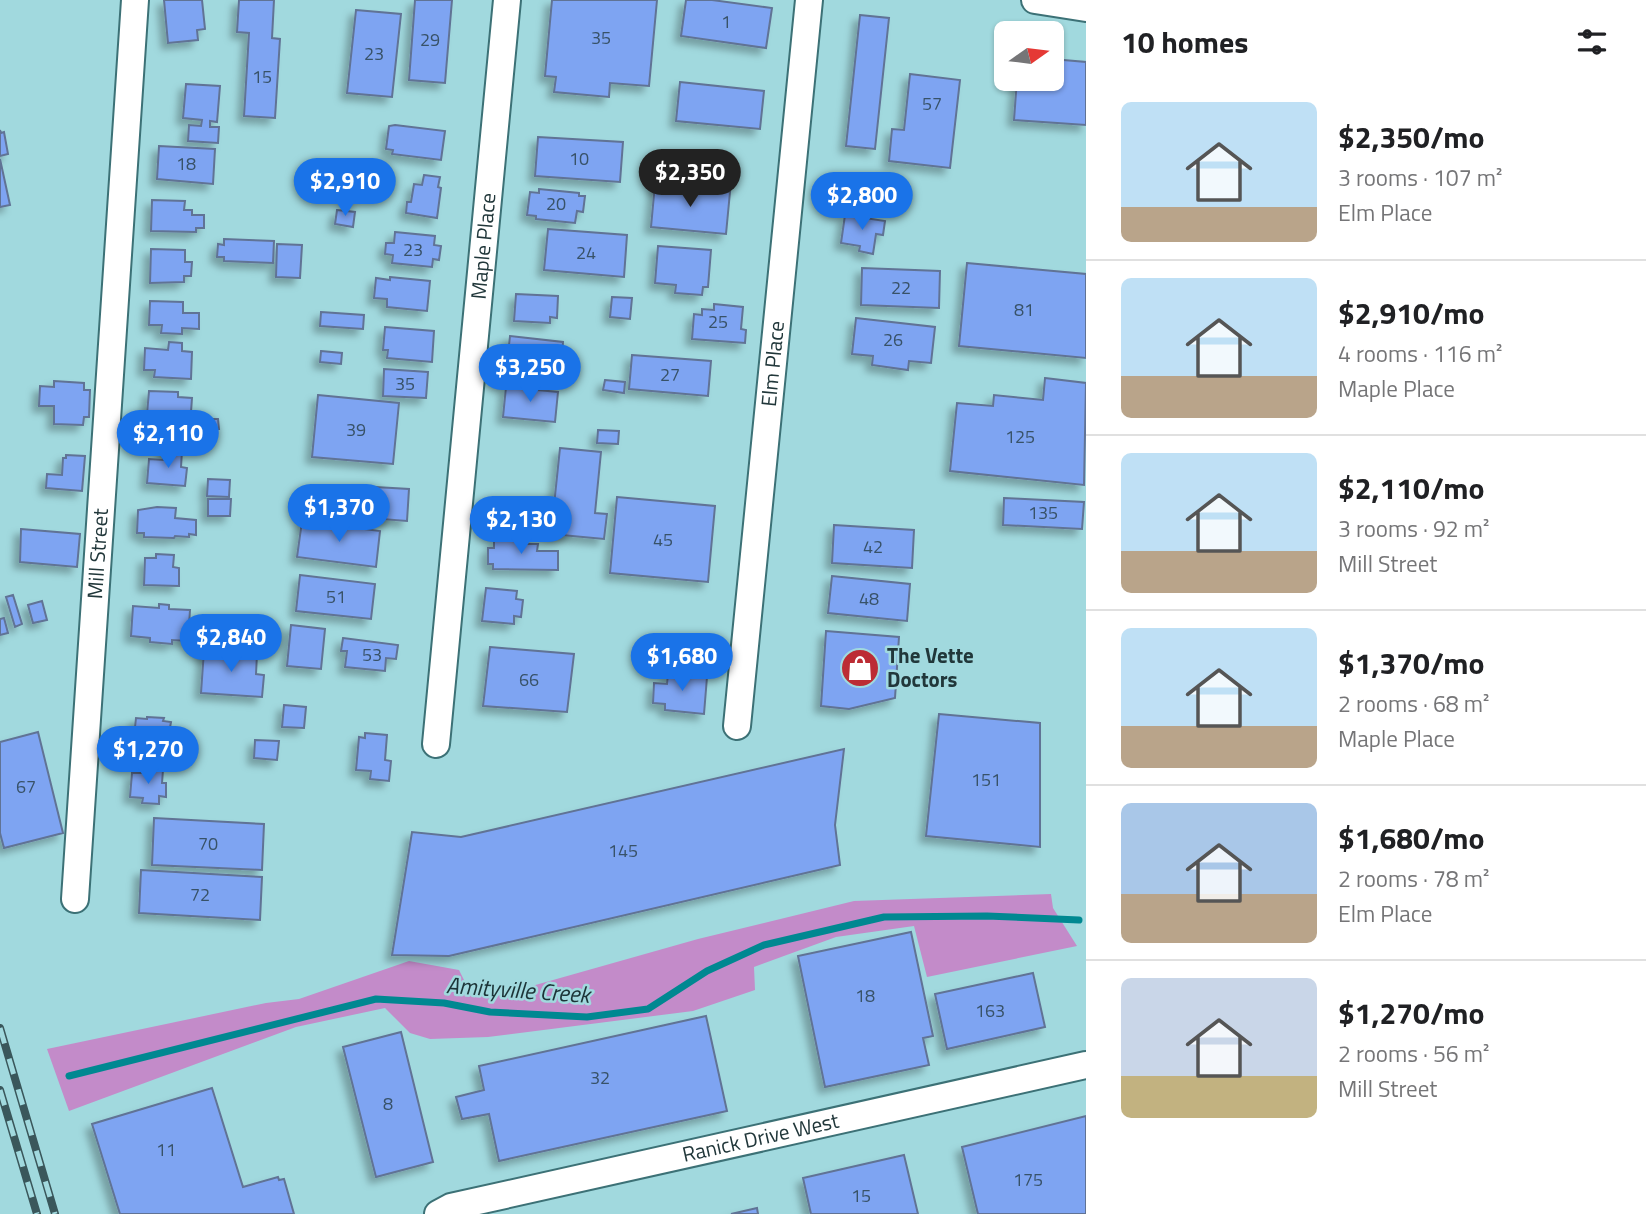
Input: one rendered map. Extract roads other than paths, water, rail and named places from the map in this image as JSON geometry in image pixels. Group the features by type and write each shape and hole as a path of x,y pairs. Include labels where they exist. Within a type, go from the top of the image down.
{"street":[{"name":"Mill Street","path":"75,899 135,0"},
{"name":"Maple Place","path":"436,744 507,0"},
{"name":"Elm Place","path":"737,726 809,0"},
{"path":"1035,0 1086,8"},
{"name":"Ranick Drive West","path":"438,1214 451,1207 1086,1065"}],"waterway":[{"name":"Amityville Creek","path":"69,1076 376,999 444,1003 490,1012 587,1017 648,1009 707,971 764,945 884,917 987,916 1079,920"}],"railway":[{"path":"0,1028 55,1214"},
{"path":"0,1090 37,1214"}],"place":[{"name":"The Vette Doctors","path":"860,668"}]}
